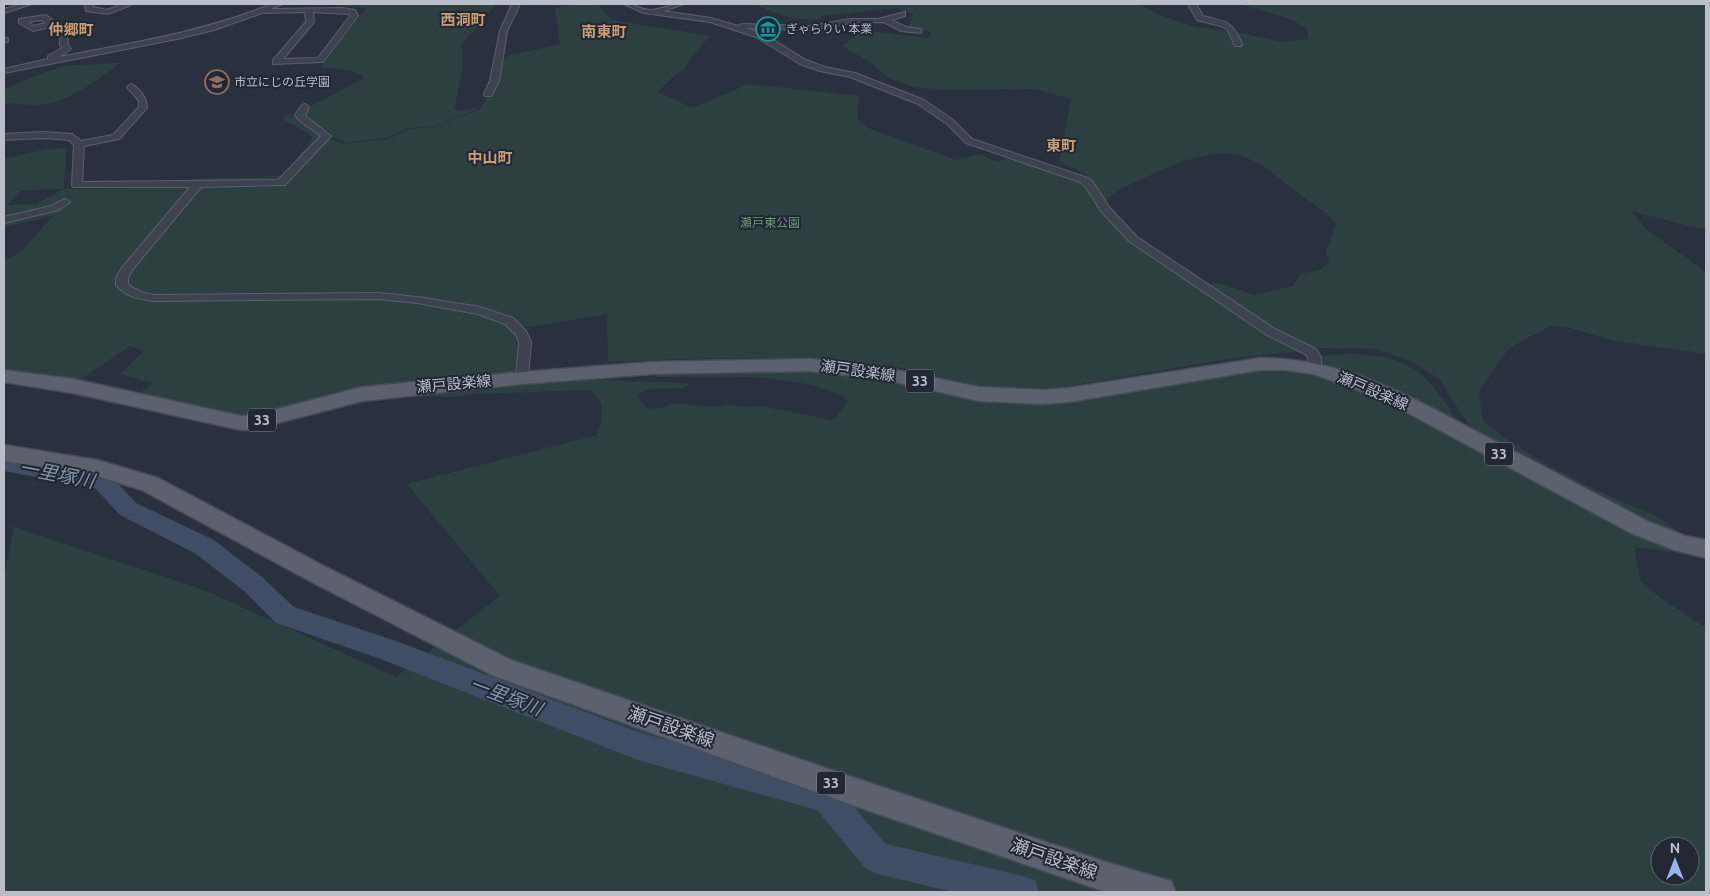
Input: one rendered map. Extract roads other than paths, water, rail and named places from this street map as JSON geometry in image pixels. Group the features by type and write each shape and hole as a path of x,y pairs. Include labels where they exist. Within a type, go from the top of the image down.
{"main road":[{"name":"瀬戸設楽線","path":"4,376 73,386 241,424 362,394 522,378 652,368 810,365 882,373 979,394 1043,397 1069,395 1260,364 1284,364 1315,368 1387,393 1639,528 1682,544 1706,549"},
{"name":"瀬戸設楽線","path":"4,453 94,467 129,476 150,484 503,668 852,791 1109,878 1160,892"}],"street":[{"path":"4,11 28,4"},
{"path":"89,4 89,9 108,12 128,5"},
{"path":"4,71 176,37 208,29 278,4"},
{"path":"488,94 494,84 500,49 509,16 516,4"},
{"path":"628,4 652,12 711,20 760,35 803,62 852,75 921,102 950,122 969,140 1084,180 1089,184 1105,209 1134,239 1271,332 1312,352 1315,358 1315,368"},
{"path":"652,12 680,4"},
{"path":"1192,4 1200,18 1224,24 1231,29 1238,44"},
{"path":"283,20 310,15 345,10 352,12 354,16 320,60 276,62 310,15"},
{"path":"259,12 310,15"},
{"path":"734,26 775,25 809,28 851,21 886,20 902,14"},
{"path":"886,20 904,28 918,31"},
{"path":"47,62 67,49 64,45 64,34 52,24"},
{"path":"80,144 116,137 143,108 143,101 131,88"},
{"path":"80,144 77,185 281,183 326,136 300,116 305,107"},
{"path":"4,137 43,135 72,137 80,144"},
{"path":"199,184 127,269 122,278 122,285 128,292 139,296 156,298 379,296 417,300 480,311 509,321 522,334 525,342 522,378"},
{"path":"4,220 55,208 65,202"}],"waterway":[{"name":"一里塚川","path":"4,463 102,481 128,509 205,547 253,584 285,615 386,649 638,746 826,798 877,858 1023,892"}],"place":[{"name":"ぎゃらりい 本業","path":"768,29"},
{"name":"市立にじの丘学園","path":"217,82"}],"district":[{"name":"西洞町","path":"463,20"},
{"name":"仲郷町","path":"71,30"},
{"name":"南東町","path":"604,32"},
{"name":"東町","path":"1061,146"},
{"name":"中山町","path":"490,158"}],"park label":[{"name":"瀬戸東公園","path":"770,223"}]}
